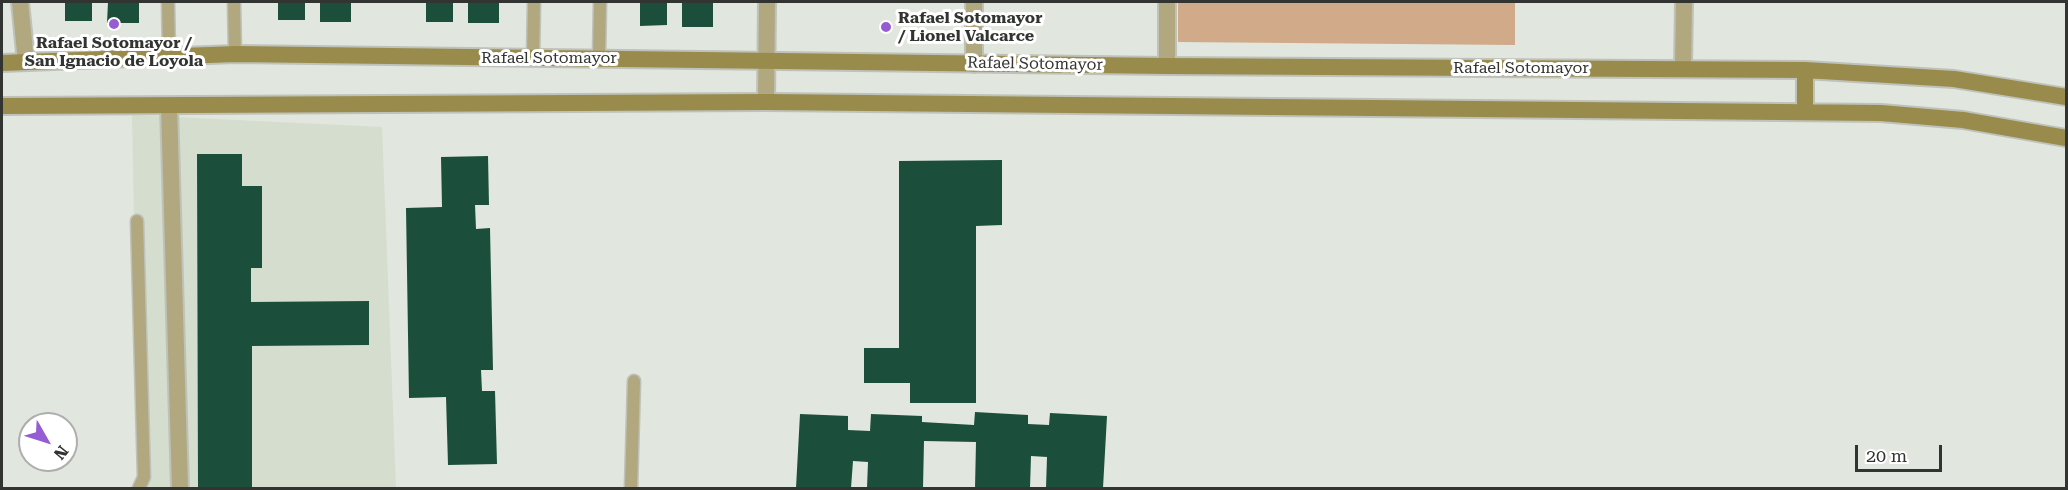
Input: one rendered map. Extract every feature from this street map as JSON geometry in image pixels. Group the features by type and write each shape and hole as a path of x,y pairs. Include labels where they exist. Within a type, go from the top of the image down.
{"main road":[{"name":"Rafael Sotomayor","path":"2,63 234,54 1167,66 1805,70 1954,79 2067,97"},
{"path":"1805,70 1805,112"},
{"path":"2,106 766,102 1805,112 1920,115 2067,138"}],"street":[{"path":"20,2 26,62"},
{"path":"766,102 767,2"},
{"path":"974,2 974,64"},
{"path":"1167,2 1167,66"},
{"path":"1683,69 1684,2"},
{"path":"169,106 180,489"}],"lane":[{"path":"168,2 169,55"},
{"path":"234,2 234,54"},
{"path":"533,59 534,2"},
{"path":"599,57 600,2"},
{"path":"137,220 144,477 139,489"},
{"path":"631,489 634,381"}],"shaded area":[{"path":"1178,2 1515,2 1515,45 1178,42"},
{"path":"132,115 382,127 396,488 139,488"}],"building":[{"path":"65,2 92,2 92,21 65,21"},
{"path":"108,2 139,2 139,23 107,23"},
{"path":"278,2 305,2 305,20 278,20"},
{"path":"320,2 351,2 351,22 320,22"},
{"path":"426,2 453,2 453,22 426,22"},
{"path":"468,2 499,2 499,23 468,23"},
{"path":"640,2 667,2 667,25 640,26"},
{"path":"682,2 713,2 713,27 682,27"},
{"path":"197,154 242,154 242,186 262,186 262,268 251,268 251,302 369,301 369,345 252,346 252,488 198,488"},
{"path":"488,156 489,205 475,205 476,229 490,228 493,370 481,370 482,391 495,391 497,464 448,465 446,397 409,398 406,208 442,207 441,157"},
{"path":"1002,160 1002,225 976,226 976,403 910,403 910,383 864,383 864,348 899,348 899,161"},
{"path":"975,412 1028,415 1028,424 1049,425 1050,413 1107,416 1103,488 1046,488 1047,457 1031,456 1030,488 975,488 976,442 924,441 923,488 867,488 868,462 853,461 851,488 796,488 800,414 848,416 848,430 870,431 871,414 922,416 922,422 974,425"}],"place":[{"name":"Rafael Sotomayor / San Ignacio de Loyola","path":"114,24"},
{"name":"Rafael Sotomayor / Lionel Valcarce","path":"886,27"}]}
